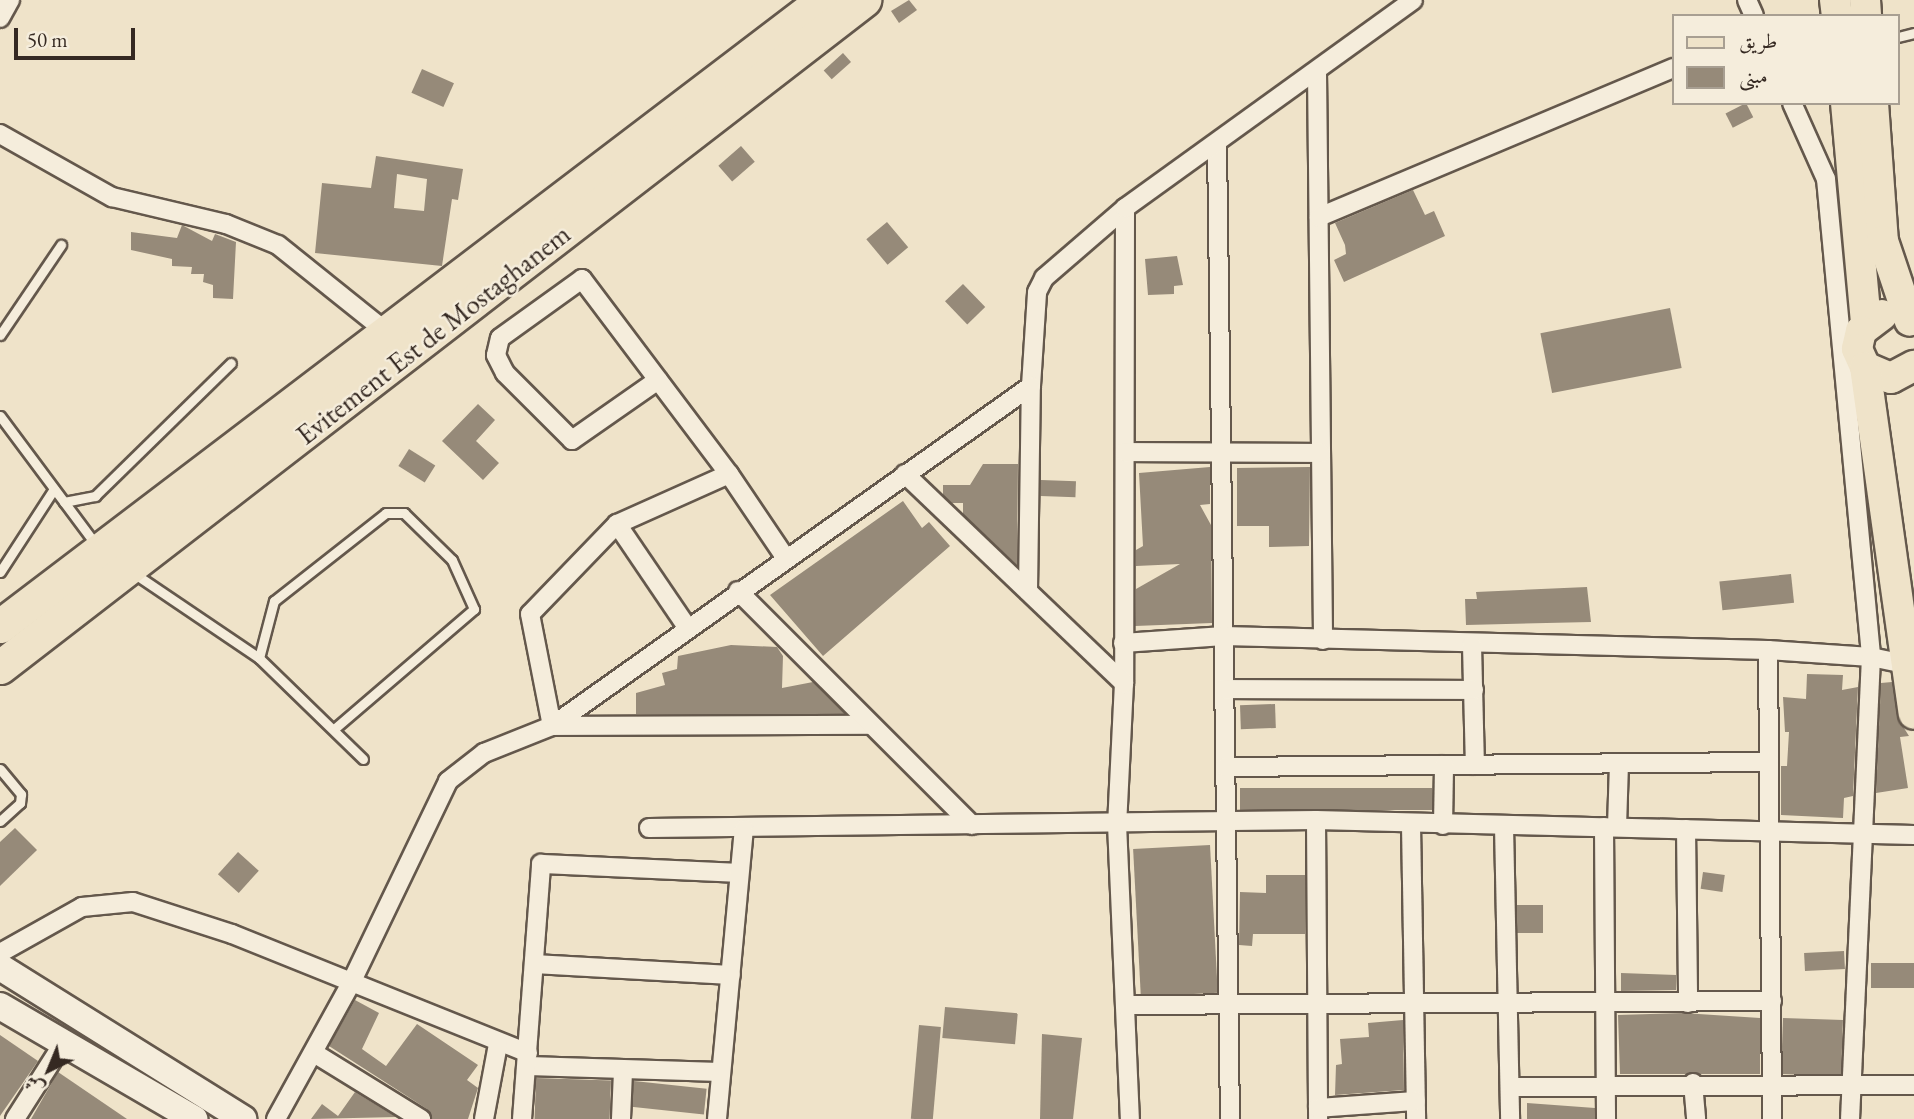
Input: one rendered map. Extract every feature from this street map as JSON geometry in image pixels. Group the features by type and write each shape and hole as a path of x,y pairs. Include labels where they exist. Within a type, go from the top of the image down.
{"highway":[{"name":"Evitement Est de Mostaghanem","path":"0,626 389,334 823,0"},
{"name":"Evitement Est de Mostaghanem","path":"0,667 864,0"}],"main road":[{"path":"1846,105 1866,323 1858,340 1855,360 1875,449 1910,666 1914,713"},
{"path":"1873,105 1883,241 1912,324"},
{"path":"1866,323 1883,314 1912,324"},
{"path":"1855,360 1881,377 1909,371"},
{"path":"1875,449 1909,371"},
{"path":"0,967 243,1119"},
{"path":"0,1006 64,1042 167,1112 194,1119"}],"street":[{"path":"0,18 10,0"},
{"path":"1028,591 1031,386 1039,285 1125,208 1317,72 1413,0"},
{"path":"1319,217 1672,69"},
{"path":"1317,72 1323,640"},
{"path":"1794,105 1826,179 1855,360 1871,657 1850,1119"},
{"path":"0,134 112,197 226,224 278,245 389,334"},
{"path":"1217,143 1230,1119"},
{"path":"1125,208 1124,683 1117,824 1130,1119"},
{"path":"658,380 572,440 505,373 496,355 500,338 582,279 729,474 785,557"},
{"path":"276,1119 350,985 448,781 484,753 552,726 737,591 1031,386"},
{"path":"1125,452 1321,453"},
{"path":"552,726 530,614 617,524 729,474"},
{"path":"905,474 1124,683"},
{"path":"617,524 687,627"},
{"path":"737,591 972,825"},
{"path":"1123,643 1224,636 1472,645 1768,650 1871,657 1910,666"},
{"path":"1472,645 1475,765"},
{"path":"1768,650 1772,1119"},
{"path":"1224,689 1474,690"},
{"path":"552,726 869,725"},
{"path":"1226,767 1769,762"},
{"path":"1606,1119 1604,1006 1611,827 1619,763"},
{"path":"1443,825 1444,765"},
{"path":"649,828 744,829 1316,820 1411,825 1769,830 1861,837 1914,835"},
{"path":"1316,820 1318,1113 1416,1110 1411,825"},
{"path":"1504,826 1503,992 1510,1003 1510,1119"},
{"path":"717,1119 731,975 737,873 744,829"},
{"path":"1686,829 1688,1003"},
{"path":"522,1119 528,1060 538,869 545,861 737,873"},
{"path":"0,953 82,907 133,902 232,934 498,1044 528,1060 624,1071 720,1072"},
{"path":"534,964 731,975"},
{"path":"1125,1005 1510,1003 1604,1006 1772,1001"},
{"path":"15,1119 64,1042"},
{"path":"484,1119 498,1044"},
{"path":"314,1053 421,1119"},
{"path":"621,1119 624,1071"},
{"path":"1510,1087 1693,1083 1772,1086 1914,1085"},
{"path":"1693,1083 1696,1119"}],"lane":[{"path":"0,335 61,245"},
{"path":"64,502 95,496 231,363"},
{"path":"0,416 101,551"},
{"path":"0,572 54,489"},
{"path":"258,658 274,601 386,513 404,513 452,560 474,609 335,728"},
{"path":"129,568 258,658 335,728 363,759"},
{"path":"0,769 21,794 20,803 0,821"}],"building":[{"path":"909,0 917,10 899,23 891,11"},
{"path":"843,53 851,62 832,79 824,70"},
{"path":"422,69 454,83 443,107 411,93"},
{"path":"1747,105 1753,117 1733,128 1726,113"},
{"path":"741,146 755,162 732,182 718,166"},
{"path":"376,156 463,169 458,200 452,199 442,266 315,253 322,183 371,188","holes":["397,174 427,179 424,211 394,208"]},
{"path":"1413,190 1425,215 1434,211 1445,236 1344,282 1334,260 1346,254 1345,245 1335,223"},
{"path":"887,222 908,247 888,265 866,239"},
{"path":"182,225 212,241 215,234 236,242 233,299 213,298 213,285 203,282 204,274 191,274 192,267 172,266 172,259 131,250 131,232 177,238"},
{"path":"1177,256 1183,285 1174,286 1174,294 1148,295 1145,259"},
{"path":"963,284 985,307 967,324 945,301"},
{"path":"1670,308 1682,368 1552,393 1540,333"},
{"path":"478,404 495,420 476,441 499,463 483,480 442,441"},
{"path":"409,449 435,465 425,482 398,466"},
{"path":"983,464 1018,464 1017,565 963,514 963,503 952,503 943,495 943,485 970,485"},
{"path":"1210,467 1210,504 1200,505 1211,525 1212,623 1135,626 1136,589 1180,564 1136,566 1136,550 1143,546 1139,473"},
{"path":"1310,467 1309,546 1269,547 1269,526 1237,526 1237,468"},
{"path":"1041,480 1076,481 1075,497 1040,496"},
{"path":"903,501 922,528 929,522 950,546 823,656 770,595"},
{"path":"1791,574 1794,603 1722,610 1719,582"},
{"path":"1587,587 1591,622 1466,625 1465,599 1477,599 1476,592"},
{"path":"731,645 777,647 783,656 782,688 813,682 845,714 636,714 636,693 665,685 662,673 677,669 678,656"},
{"path":"1807,674 1843,675 1842,690 1858,687 1853,796 1844,798 1843,818 1781,815 1781,766 1787,766 1789,732 1785,732 1783,697 1806,699"},
{"path":"1892,682 1897,717 1909,736 1900,737 1908,788 1876,793 1881,683"},
{"path":"1275,704 1276,728 1241,729 1240,705"},
{"path":"1240,788 1432,788 1432,810 1240,810"},
{"path":"15,828 37,850 0,886 0,842"},
{"path":"1210,845 1218,993 1141,997 1133,849"},
{"path":"238,852 259,871 239,893 218,874"},
{"path":"1703,872 1725,875 1722,892 1701,889"},
{"path":"1266,875 1305,875 1305,934 1253,934 1252,946 1239,945 1240,892 1266,893"},
{"path":"1517,905 1543,905 1543,933 1517,933"},
{"path":"1844,951 1845,969 1805,971 1804,953"},
{"path":"1871,963 1914,963 1914,988 1871,988"},
{"path":"1621,973 1676,975 1676,990 1621,991"},
{"path":"355,1000 379,1013 362,1049 386,1066 417,1024 478,1065 467,1080 478,1088 468,1119 432,1119 427,1109 329,1046"},
{"path":"945,1007 1018,1013 1015,1044 942,1038"},
{"path":"1683,1013 1760,1018 1760,1074 1620,1074 1618,1015"},
{"path":"1783,1018 1843,1020 1841,1076 1781,1074"},
{"path":"1403,1020 1404,1090 1335,1095 1336,1065 1342,1064 1340,1039 1369,1037 1368,1023"},
{"path":"919,1025 941,1027 933,1119 911,1119"},
{"path":"1042,1034 1082,1038 1073,1119 1040,1119"},
{"path":"0,1035 38,1061 0,1116"},
{"path":"58,1072 127,1119 31,1119"},
{"path":"536,1078 611,1081 610,1119 535,1119"},
{"path":"634,1081 707,1089 704,1114 631,1107"},
{"path":"355,1092 396,1117 311,1119 322,1104 338,1116"},
{"path":"1527,1103 1595,1108 1595,1119 1527,1119"}]}
